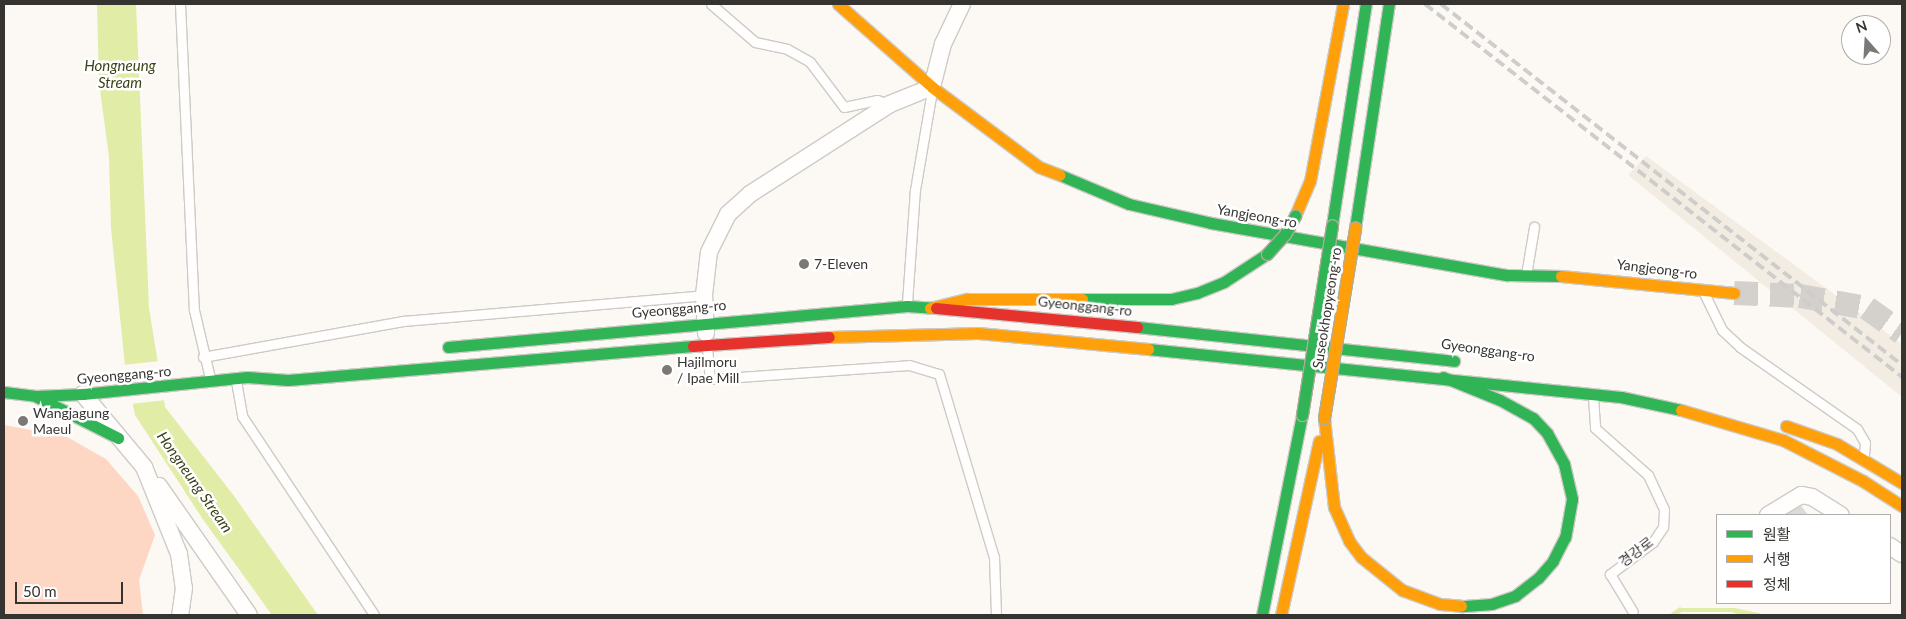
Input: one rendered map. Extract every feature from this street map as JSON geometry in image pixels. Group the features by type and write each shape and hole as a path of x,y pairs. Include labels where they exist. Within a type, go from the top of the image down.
{"main road":[{"name":"Yangjeong-ro","path":"838,4 932,88 1039,167 1129,204 1211,223 1507,276 1600,278 1669,284 1734,293"},
{"path":"930,308 967,299 1171,299 1197,293 1224,282 1267,254 1285,234 1310,181 1343,4"},
{"name":"Suseokhopyeong-ro","path":"1281,615 1324,418 1389,4"},
{"name":"Suseokhopyeong-ro","path":"1262,615 1302,415 1366,7"},
{"name":"Gyeonggang-ro","path":"433,349 704,322 906,306 1471,363"},
{"name":"Gyeonggang-ro","path":"242,377 288,380 524,358 707,345 918,332 978,334 1443,377 1593,394 1715,418 1782,440 1863,480 1902,506"},
{"name":"Gyeonggang-ro","path":"4,392 36,396 83,394 242,377 276,366"},
{"path":"1324,418 1334,507 1349,541 1361,557 1402,590 1440,604 1466,607 1515,596 1538,578 1553,561 1564,537 1572,499 1564,464 1547,434 1533,418 1500,400 1443,377"},
{"path":"36,396 118,438"},
{"path":"1778,423 1837,444 1902,483"}],"street":[{"path":"707,345 704,322 704,295 709,252 728,214 750,194 890,104 932,88 943,44 962,4"},
{"path":"83,394 144,467 248,615"},
{"path":"144,467 179,554 184,588 180,615"},
{"path":"1770,514 1801,495 1812,497 1840,514"},
{"path":"1891,547 1902,554"}],"lane":[{"path":"180,4 194,310 203,357 205,382"},
{"path":"710,4 755,42 787,49 810,62 844,107 877,100 890,104"},
{"path":"906,306 915,190 932,88"},
{"path":"1526,276 1534,228"},
{"path":"1702,290 1722,330 1740,347 1857,429 1865,443 1864,460"},
{"path":"203,357 403,321 704,295"},
{"path":"707,345 710,379 909,365 939,374 994,557 996,615"},
{"path":"242,377 242,416 374,615"},
{"name":"경강로","path":"1593,394 1595,428 1648,476 1664,510 1663,527 1653,542 1610,574 1633,612"}],"shaded area":[{"path":"1646,156 1902,344 1902,397 1628,175"},
{"path":"4,425 67,437 106,459 138,496 155,535 139,580 143,615 4,615"}],"water":[{"name":"Hongneung Stream","path":"97,4 136,4 149,308 165,407 234,496 318,615 272,615 202,518 135,415 125,366 111,228 109,157 99,82"}],"pier":[{"path":"160,361 166,400 131,404 122,365"}],"building":[{"path":"1799,503 1807,514 1782,514"}],"waterway":[{"path":"1672,615 1679,610 1734,610 1758,615"}],"tunnel":[{"path":"1734,293 1800,296 1867,308 1902,333"}],"railway":[{"path":"1425,4 1902,377"},
{"path":"1441,4 1902,365"}],"traffic: fast":[{"path":"1332,225 1366,4"},
{"path":"1355,228 1389,4"},
{"path":"1060,175 1129,204 1211,223 1507,275 1561,276"},
{"path":"1267,254 1285,234 1295,216"},
{"path":"1302,415 1332,225"},
{"path":"1082,299 1171,299 1197,293 1224,282 1267,254"},
{"path":"448,347 907,306 936,308"},
{"path":"1137,327 1454,361"},
{"path":"4,392 36,396 83,394 247,377 288,380 693,346"},
{"path":"1148,349 1621,397 1681,410"},
{"path":"1443,377 1500,400 1533,418 1547,433 1564,464 1572,499 1565,537 1553,561 1538,578 1515,596 1492,604 1461,606"},
{"path":"37,397 118,438"},
{"path":"1262,615 1302,415"}],"traffic: slow":[{"path":"838,4 932,87 1039,167 1060,175"},
{"path":"1295,216 1310,181 1343,4"},
{"path":"1324,418 1355,228"},
{"path":"1561,276 1734,293"},
{"path":"930,308 967,299 1082,299"},
{"path":"829,337 978,333 1148,349"},
{"path":"1681,410 1783,440 1863,481 1902,506"},
{"path":"1324,418 1334,507 1349,541 1361,557 1402,590 1440,604 1461,606"},
{"path":"1786,426 1837,444 1902,483"},
{"path":"1281,615 1319,441"}],"traffic: jam":[{"path":"936,308 1137,327"},
{"path":"693,346 829,337"}],"place":[{"name":"7-Eleven","path":"804,264"},
{"name":"Hajilmoru / Ipae Mill","path":"667,370"},
{"name":"Wangjagung Maeul","path":"23,421"}]}
